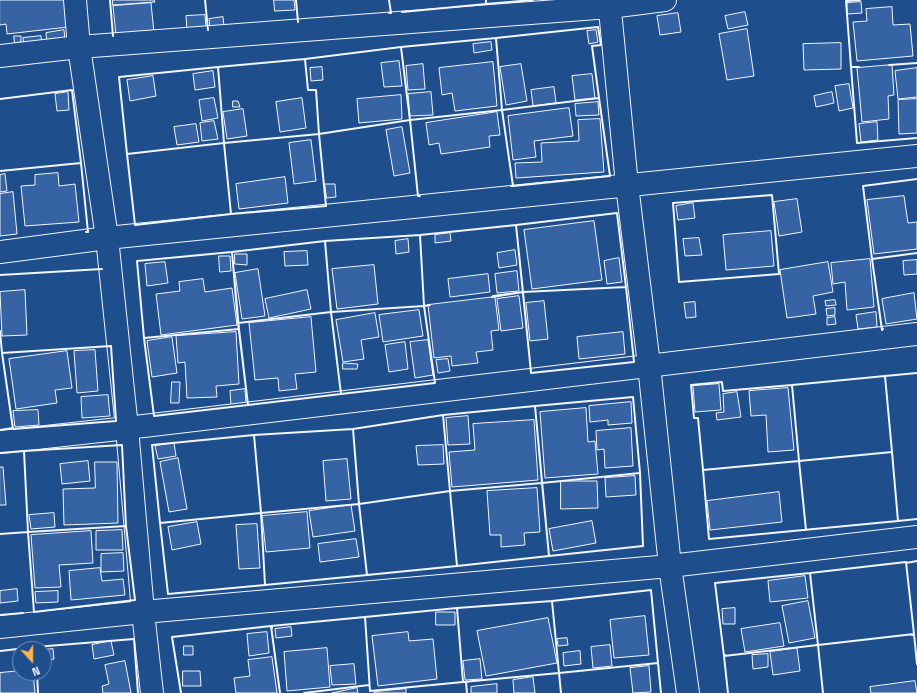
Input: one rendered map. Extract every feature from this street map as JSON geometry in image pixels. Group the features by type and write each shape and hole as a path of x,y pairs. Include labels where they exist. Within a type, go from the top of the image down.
{"street":[{"path":"75,0 79,47 107,238 127,428 143,612 152,693"},
{"path":"0,56 79,47 665,0"},
{"path":"610,4 627,185 649,366 670,566 688,693"},
{"path":"0,252 107,238 917,156"},
{"path":"0,442 917,334"},
{"path":"0,627 143,612 670,566 917,537"}],"building":[{"path":"0,0 65,0 68,27 7,34 6,24 0,25"},
{"path":"113,0 154,0 155,2 113,5"},
{"path":"274,0 294,0 295,10 275,11"},
{"path":"861,2 862,13 847,14 847,3"},
{"path":"151,3 154,33 116,35 113,6"},
{"path":"892,7 893,25 910,24 913,56 857,61 853,22 867,21 866,9"},
{"path":"745,12 748,25 728,29 725,16"},
{"path":"678,13 681,32 660,35 657,16"},
{"path":"205,15 206,28 187,30 186,16"},
{"path":"223,17 224,26 210,27 209,19"},
{"path":"747,29 754,76 727,80 719,34"},
{"path":"64,30 65,40 47,43 46,33"},
{"path":"596,30 598,42 589,44 587,31"},
{"path":"14,36 21,36 21,42 15,43"},
{"path":"41,36 42,44 24,46 23,38"},
{"path":"491,42 492,50 474,53 473,44"},
{"path":"841,43 841,69 804,70 803,44"},
{"path":"399,61 402,86 384,87 381,63"},
{"path":"493,62 497,106 455,111 452,93 442,95 439,68"},
{"path":"423,64 425,89 408,90 406,66"},
{"path":"521,64 527,101 506,105 500,67"},
{"path":"892,65 894,95 888,96 889,119 862,122 857,68"},
{"path":"322,67 323,80 311,81 310,68"},
{"path":"917,68 917,97 898,99 895,71"},
{"path":"213,71 215,87 195,90 193,74"},
{"path":"592,74 595,98 575,100 572,76"},
{"path":"153,76 156,96 130,101 127,80"},
{"path":"849,84 853,108 839,111 835,86"},
{"path":"554,87 556,103 533,106 531,90"},
{"path":"68,92 69,110 57,111 55,94"},
{"path":"431,92 433,115 410,116 408,94"},
{"path":"832,92 834,103 816,107 814,96"},
{"path":"401,95 402,119 359,123 357,99"},
{"path":"214,98 218,118 202,121 199,100"},
{"path":"302,98 306,128 280,132 276,102"},
{"path":"917,99 917,133 899,134 898,100"},
{"path":"233,101 238,101 240,107 233,107"},
{"path":"598,102 599,115 576,116 575,104"},
{"path":"569,108 573,136 534,141 536,157 513,160 508,116"},
{"path":"243,109 247,136 227,139 223,112"},
{"path":"497,112 500,135 489,136 490,147 441,154 439,143 429,145 426,123"},
{"path":"600,119 604,172 516,178 515,163 542,162 541,143 579,141 578,120"},
{"path":"214,121 218,139 202,141 200,123"},
{"path":"877,122 878,140 861,142 859,124"},
{"path":"196,124 199,142 177,145 174,127"},
{"path":"402,127 410,173 394,176 386,130"},
{"path":"311,140 316,181 294,184 289,143"},
{"path":"58,173 59,186 75,184 79,222 25,226 21,186 35,185 35,175"},
{"path":"5,174 7,191 0,192 0,175"},
{"path":"285,177 288,203 239,209 236,184"},
{"path":"325,184 335,184 336,197 327,198"},
{"path":"13,192 17,234 0,236 0,194"},
{"path":"904,196 908,223 917,222 917,249 874,254 867,200"},
{"path":"797,199 802,232 779,236 774,202"},
{"path":"693,203 695,218 678,220 676,206"},
{"path":"594,221 602,280 532,289 524,230"},
{"path":"771,231 774,266 726,270 723,235"},
{"path":"450,233 451,241 435,243 435,235"},
{"path":"699,238 702,255 685,256 683,239"},
{"path":"408,239 409,252 396,254 395,241"},
{"path":"515,250 517,265 499,268 497,253"},
{"path":"307,251 308,265 285,266 284,252"},
{"path":"235,254 247,254 247,265 235,264"},
{"path":"219,256 230,256 231,271 220,272"},
{"path":"619,258 622,282 607,284 604,261"},
{"path":"870,259 874,307 847,310 845,282 833,284 831,263"},
{"path":"917,260 917,274 904,275 903,261"},
{"path":"165,262 168,283 147,286 145,264"},
{"path":"828,262 833,292 813,296 816,314 787,318 780,270"},
{"path":"374,265 378,304 337,309 332,269"},
{"path":"258,269 265,316 242,319 235,273"},
{"path":"517,271 519,291 497,293 495,274"},
{"path":"488,274 490,292 450,297 448,279"},
{"path":"203,279 205,292 232,288 237,325 161,335 156,294 180,291 179,282"},
{"path":"25,290 27,335 2,336 0,292"},
{"path":"307,290 311,309 269,318 265,299"},
{"path":"914,293 917,319 886,324 882,299"},
{"path":"519,296 523,328 501,331 497,299"},
{"path":"495,297 499,330 491,331 493,350 476,352 478,363 452,366 451,356 434,358 428,305"},
{"path":"835,300 836,305 826,306 825,301"},
{"path":"544,301 548,339 530,341 526,303"},
{"path":"695,302 696,317 686,318 684,303"},
{"path":"835,308 835,315 827,316 826,309"},
{"path":"419,310 423,336 383,342 379,315"},
{"path":"876,312 877,327 858,329 856,315"},
{"path":"375,313 379,337 361,340 364,359 343,362 336,320"},
{"path":"311,317 316,372 295,374 297,389 279,391 278,378 255,380 249,323"},
{"path":"835,317 836,324 827,325 827,318"},
{"path":"236,332 239,384 216,386 217,397 187,398 185,362 178,363 176,336"},
{"path":"623,332 625,354 579,359 577,337"},
{"path":"172,337 177,373 152,377 147,341"},
{"path":"428,340 433,375 415,378 410,342"},
{"path":"405,342 408,369 389,372 385,345"},
{"path":"95,350 98,391 77,393 74,351"},
{"path":"67,351 72,388 55,390 57,403 16,409 9,359"},
{"path":"448,359 450,371 438,373 436,360"},
{"path":"343,363 358,364 357,369 343,369"},
{"path":"172,382 180,382 179,403 171,403"},
{"path":"719,384 721,410 695,412 693,386"},
{"path":"788,388 794,450 768,452 766,415 751,416 749,391"},
{"path":"245,389 246,403 231,405 230,391"},
{"path":"737,392 741,417 717,420 716,413 724,412 723,394"},
{"path":"108,395 110,416 82,418 81,397"},
{"path":"631,402 632,423 608,425 608,420 590,422 589,406"},
{"path":"586,408 588,442 595,441 598,474 545,478 540,412"},
{"path":"38,410 39,425 15,427 13,411"},
{"path":"468,416 470,444 448,445 446,418"},
{"path":"534,420 538,480 452,487 449,452 475,450 473,424"},
{"path":"631,428 633,466 605,468 604,449 597,450 596,431"},
{"path":"174,443 176,456 158,459 155,446"},
{"path":"443,445 444,464 418,465 416,446"},
{"path":"178,458 187,509 169,512 160,462"},
{"path":"347,459 351,499 326,501 323,461"},
{"path":"88,461 90,481 62,484 60,464"},
{"path":"95,462 117,462 118,523 64,525 63,489 95,488"},
{"path":"0,467 3,467 6,505 0,505"},
{"path":"635,476 636,495 606,497 605,478"},
{"path":"561,481 597,481 598,508 561,509"},
{"path":"537,488 540,532 524,533 525,545 501,547 501,535 490,535 487,491"},
{"path":"779,492 782,522 710,530 707,501"},
{"path":"351,505 355,531 313,537 309,511"},
{"path":"307,512 310,548 266,552 262,516"},
{"path":"54,513 55,527 31,529 29,515"},
{"path":"592,521 596,543 553,551 549,529"},
{"path":"197,522 201,544 172,550 168,527"},
{"path":"257,524 260,568 239,569 236,525"},
{"path":"122,530 123,550 96,550 96,531"},
{"path":"91,531 93,563 59,565 61,587 35,588 31,535"},
{"path":"356,539 359,557 320,562 318,544"},
{"path":"123,553 124,571 101,572 101,554"},
{"path":"100,568 102,581 123,579 125,595 71,600 69,571"},
{"path":"805,576 808,598 770,602 768,581"},
{"path":"17,589 18,601 0,603 0,591"},
{"path":"58,591 58,602 36,603 35,592"},
{"path":"808,601 815,638 789,643 782,606"},
{"path":"735,608 735,624 723,624 722,609"},
{"path":"436,612 455,612 455,625 436,625"},
{"path":"645,616 649,655 614,658 610,620"},
{"path":"548,618 557,663 486,676 477,631"},
{"path":"780,623 784,646 745,652 741,629"},
{"path":"291,627 292,636 276,638 275,629"},
{"path":"267,632 269,653 249,656 247,634"},
{"path":"408,632 409,641 433,639 437,679 378,686 372,636"},
{"path":"567,638 568,645 558,646 557,639"},
{"path":"111,641 114,655 94,659 92,645"},
{"path":"610,645 612,666 593,668 591,647"},
{"path":"184,646 193,646 193,655 184,655"},
{"path":"327,648 330,687 287,691 284,652"},
{"path":"797,648 800,671 773,675 770,652"},
{"path":"52,649 54,659 52,659"},
{"path":"580,651 581,664 564,666 563,653"},
{"path":"768,654 768,667 753,669 752,655"},
{"path":"272,657 277,693 236,693 234,678 250,676 248,660"},
{"path":"480,659 482,679 465,680 463,661"},
{"path":"125,661 131,693 103,693 102,686 109,684 105,665"},
{"path":"354,664 356,684 332,685 330,666"},
{"path":"649,666 651,692 633,693 630,668"},
{"path":"183,671 200,671 201,686 183,686"},
{"path":"12,672 12,681 34,681 35,693 0,693 0,673"},
{"path":"533,677 535,693 514,693 513,680"},
{"path":"915,681 917,693 871,693 870,687"},
{"path":"497,684 497,693 471,693 471,687"},
{"path":"357,688 358,693 332,693"},
{"path":"406,689 406,693 374,693 374,692"}],"wall":[{"path":"110,0 113,36"},
{"path":"205,0 208,30"},
{"path":"296,0 298,22"},
{"path":"389,0 391,13 389,13"},
{"path":"402,12 486,4 486,0"},
{"path":"486,2 486,4 533,0"},
{"path":"851,67 846,1 860,0"},
{"path":"598,27 601,45 592,46 599,98 502,110 496,38 598,27"},
{"path":"408,105 401,47 496,38 502,110 513,186 511,186"},
{"path":"401,47 410,120 319,134 316,90 308,90 305,59 401,47"},
{"path":"305,59 308,90 316,90 319,134 224,143 218,67 305,59"},
{"path":"889,65 917,63"},
{"path":"218,67 224,143 127,154 119,77 218,67"},
{"path":"859,67 851,67 857,143 917,138"},
{"path":"0,99 72,90 80,163"},
{"path":"599,98 610,176 513,186 502,110 599,98"},
{"path":"409,113 410,120 502,110"},
{"path":"420,196 418,196 410,120 502,110"},
{"path":"319,134 326,206 231,214 224,143 319,134"},
{"path":"224,143 231,214 135,225 127,154 224,143"},
{"path":"0,171 81,163 88,232 86,232"},
{"path":"917,179 863,186 872,259 917,253"},
{"path":"772,195 779,274 679,282 673,203 772,195"},
{"path":"617,213 626,287 523,292 516,225 617,213"},
{"path":"429,305 424,306 420,235 516,225 531,372"},
{"path":"420,235 424,306 331,312 325,241 420,235"},
{"path":"325,241 331,312 238,323 232,252 325,241"},
{"path":"232,252 239,329 144,338 137,261 232,252"},
{"path":"873,259 882,330 883,329"},
{"path":"0,275 102,269"},
{"path":"626,287 634,362 531,373 523,292 626,287"},
{"path":"493,296 523,292"},
{"path":"492,297 523,292"},
{"path":"430,305 424,306 435,383"},
{"path":"424,306 435,383 341,394 331,312 424,306"},
{"path":"331,312 341,394 248,405 238,323 331,312"},
{"path":"239,329 248,405 154,416 144,338 239,329"},
{"path":"0,331 2,353"},
{"path":"111,346 116,421 13,429 2,353 111,346"},
{"path":"885,376 917,373"},
{"path":"885,376 892,452 799,461 792,385 885,376"},
{"path":"722,382 723,391 792,385 799,461 703,470 698,418 694,418 691,385 722,382"},
{"path":"633,397 640,473 542,483 535,406 633,397"},
{"path":"542,483 450,491 443,415 535,406 549,556 457,566 450,491 542,483"},
{"path":"443,415 450,491 359,504 353,429 443,415"},
{"path":"0,430 13,428"},
{"path":"353,429 359,504 261,513 254,435 353,429"},
{"path":"254,435 261,513 160,523 152,445 254,435"},
{"path":"122,445 126,526 28,532 24,451 122,445"},
{"path":"0,453 24,451"},
{"path":"806,530 799,461 703,470 709,539 898,521 892,452 799,461 806,530"},
{"path":"640,473 643,546 549,556 542,483 640,473"},
{"path":"450,491 457,566 367,575 359,504 450,491"},
{"path":"359,504 367,575 265,585 261,513 359,504"},
{"path":"261,513 265,585 168,594 160,523 261,513"},
{"path":"898,520 917,519"},
{"path":"126,526 135,600 34,612 28,532 126,526"},
{"path":"0,534 28,532"},
{"path":"906,563 917,561"},
{"path":"906,562 914,634 818,645 810,573 906,562"},
{"path":"810,573 818,645 724,656 715,583 810,573"},
{"path":"651,590 658,663 559,673 552,601 651,590"},
{"path":"552,601 559,673 463,682 457,608 552,601"},
{"path":"457,608 463,682 370,691 365,617 457,608"},
{"path":"0,615 23,613"},
{"path":"280,693 271,626 365,617 365,619"},
{"path":"181,693 172,637 271,626 272,628"},
{"path":"912,635 914,634 917,664"},
{"path":"0,651 134,639 138,693"},
{"path":"816,645 818,645 823,693"},
{"path":"725,655 728,693"},
{"path":"658,663 661,693"},
{"path":"559,673 561,693"},
{"path":"37,681 38,693"},
{"path":"467,693 466,682 468,682"},
{"path":"304,693 369,685"}]}
